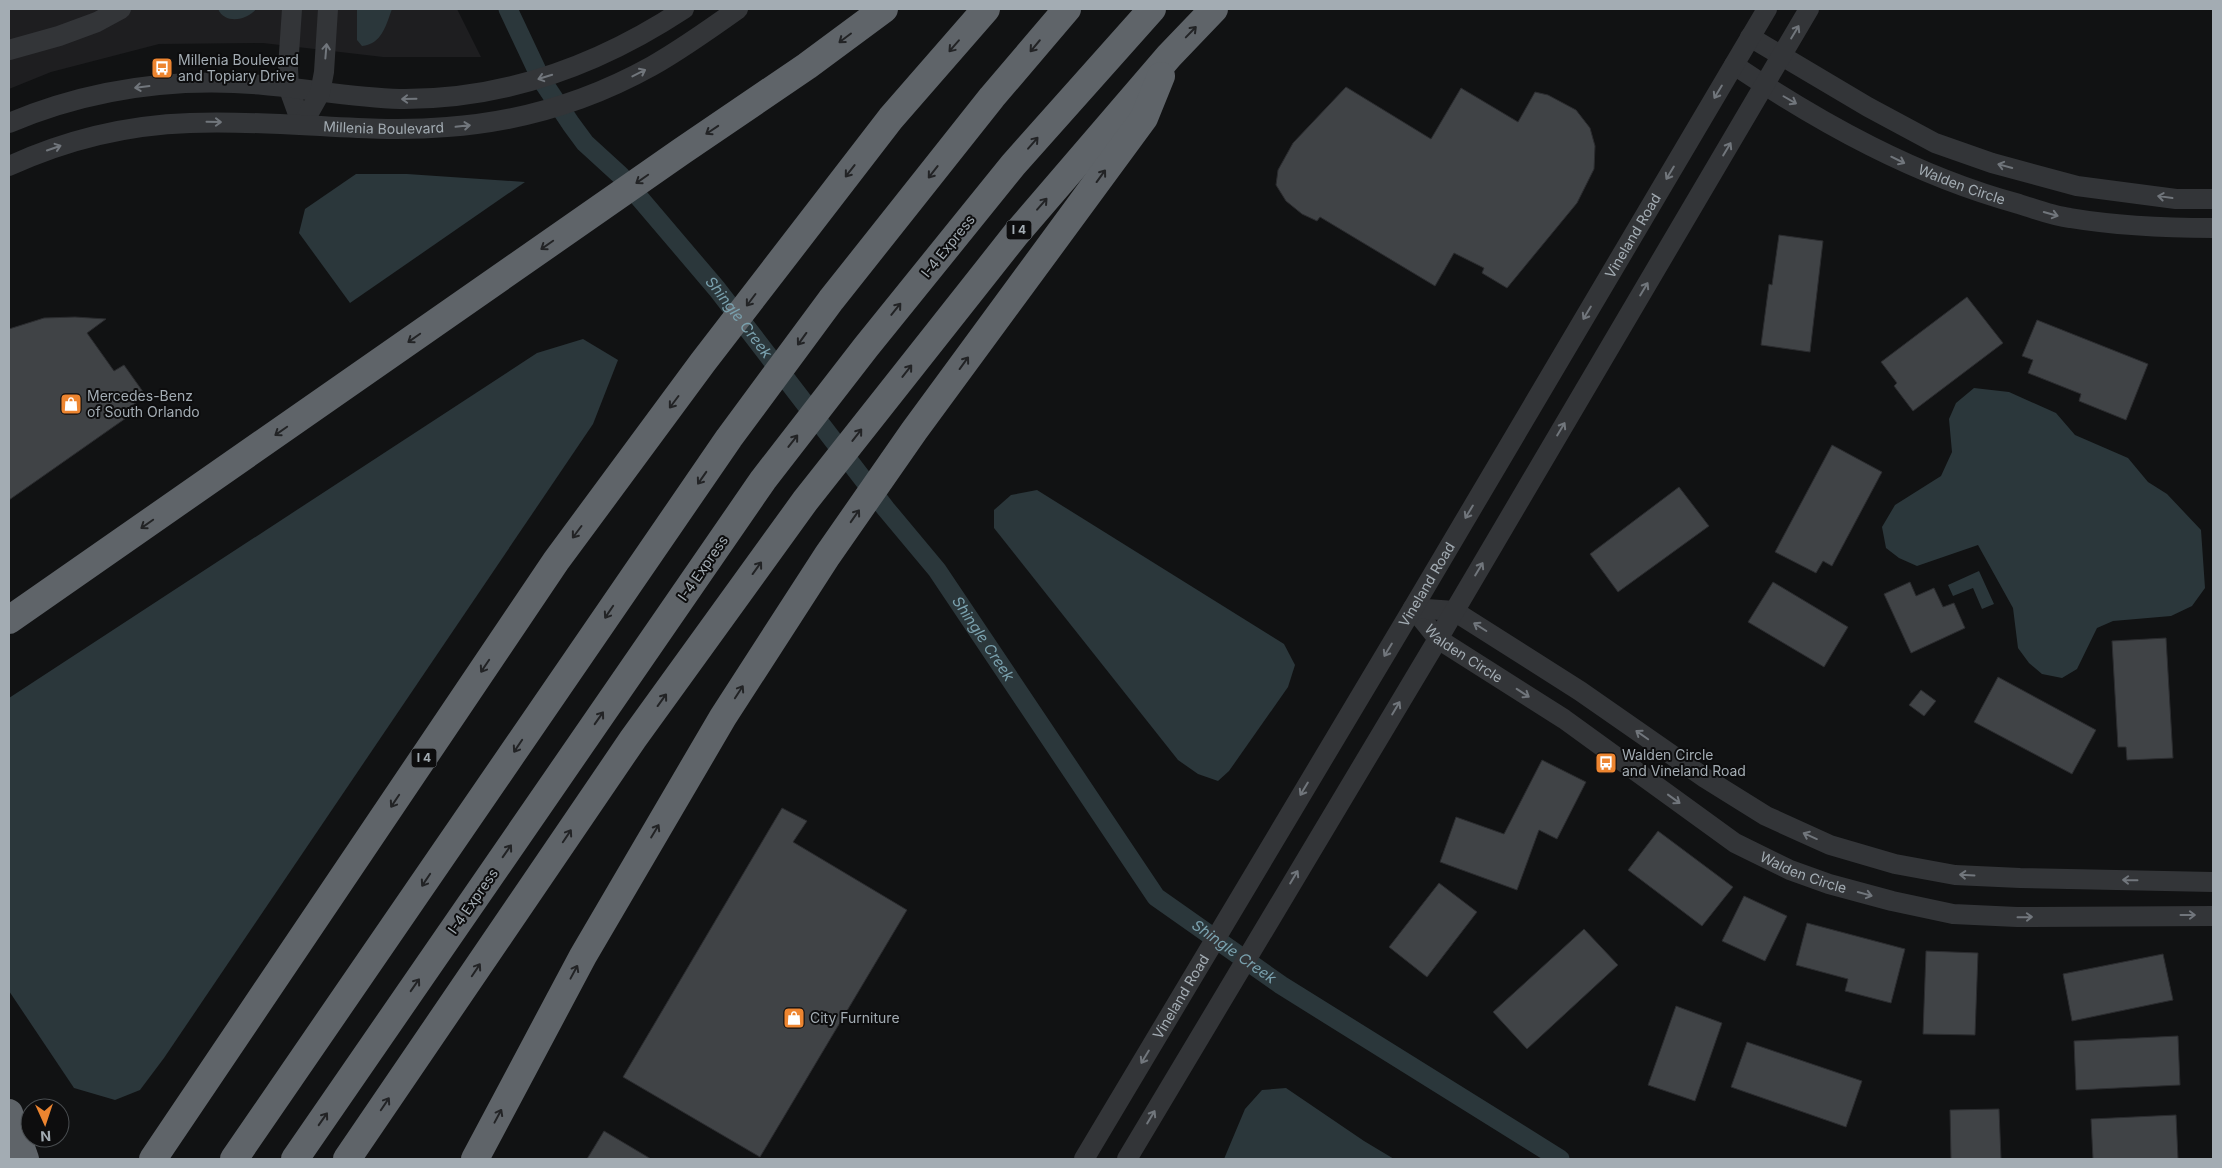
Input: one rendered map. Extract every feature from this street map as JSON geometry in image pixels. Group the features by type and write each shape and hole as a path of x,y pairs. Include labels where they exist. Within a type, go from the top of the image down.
{"highway":[{"path":"9,620 807,66 884,9"},
{"name":"I 4","path":"153,1159 556,561 703,362 891,118 986,9"},
{"path":"234,1159 729,438 831,300 992,97 1067,9"},
{"name":"I-4 Express","path":"295,1159 763,480 866,347 1013,165 1152,9"},
{"name":"I 4","path":"347,1159 633,740 805,501 1016,234 1169,56 1214,9"},
{"path":"475,1159 615,898 723,717 827,556 914,431 1144,118 1169,56"},
{"path":"9,1113 25,1159"}],"street":[{"path":"9,50 59,36 96,22 121,9"},
{"path":"292,9 288,68 289,89 302,125"},
{"path":"302,125 320,93 324,72 328,9"},
{"name":"Millenia Boulevard","path":"9,123 77,99 144,87 210,82 266,85 320,93 377,98 422,98 469,94 509,87 580,65 623,46 684,9"},
{"name":"Millenia Boulevard","path":"9,166 66,144 142,127 193,122 421,129 476,124 524,115 595,93 636,74 665,58 738,9"},
{"name":"Vineland Road","path":"1084,1159 1413,608 1767,9"},
{"path":"1126,1159 1438,639 1809,9"},
{"path":"1750,37 1868,107 1935,143 1992,163 2078,186 2176,199 2213,199"},
{"name":"Walden Circle","path":"1734,65 1765,86 1855,138 1918,169 1983,194 2068,218 2148,228 2213,228"},
{"name":"Walden Circle","path":"1413,608 1454,610 1580,691 1704,778 1766,816 1830,845 1895,864 1955,875 2213,882"},
{"name":"Walden Circle","path":"1413,608 1438,639 1564,719 1736,843 1790,870 1829,884 1883,899 1952,914 2017,917 2213,916"}],"shaded area":[{"path":"9,9 457,9 481,57 383,57 263,43 159,44 51,72 9,89"},
{"path":"218,9 256,9 248,16 231,19 221,14"},
{"path":"357,9 392,9 379,38 362,46 357,40"},
{"path":"356,174 407,174 525,182 350,303 299,233 305,209"},
{"path":"583,339 618,360 593,424 164,1058 140,1090 115,1100 74,1088 9,991 9,698 537,353"},
{"path":"1974,388 2009,392 2056,413 2075,435 2128,458 2148,482 2167,494 2201,530 2205,588 2192,606 2171,616 2113,621 2097,628 2077,669 2062,678 2042,674 2029,663 2018,648 2013,608 1978,545 1917,566 1899,558 1886,548 1882,527 1895,505 1941,476 1952,452 1949,419 1956,403"},
{"path":"1037,490 1284,644 1295,665 1288,687 1229,771 1218,781 1198,774 1178,760 994,528 994,510 1011,495"},
{"path":"1979,571 1994,604 1982,609 1973,588 1953,596 1948,585"},
{"path":"1286,1088 1394,1159 1224,1159 1245,1109 1262,1090"}],"building":[{"path":"1346,87 1431,139 1461,88 1518,122 1535,92 1548,95 1576,110 1590,128 1595,146 1594,169 1577,203 1507,288 1482,273 1484,268 1454,253 1435,286 1320,217 1317,221 1302,214 1286,201 1276,185 1278,170 1293,143"},
{"path":"1779,235 1823,241 1810,352 1761,345 1769,284 1772,285"},
{"path":"1967,297 2003,343 1913,411 1894,386 1897,383 1881,362"},
{"name":"Mercedes-Benz of South Orlando","path":"44,318 106,319 87,333 114,371 124,365 146,396 122,412 126,418 9,500 9,329"},
{"path":"2037,320 2148,364 2126,420 2079,401 2081,394 2028,373 2033,360 2022,356"},
{"path":"1832,445 1882,472 1832,566 1823,561 1816,573 1775,552"},
{"path":"1679,487 1709,526 1618,592 1590,554"},
{"path":"1773,582 1848,627 1824,667 1748,622"},
{"path":"1910,582 1916,596 1934,588 1943,607 1954,603 1965,628 1911,653 1884,594"},
{"path":"2166,638 2173,758 2127,760 2126,747 2118,747 2112,641"},
{"path":"1998,677 2096,730 2072,774 1974,722"},
{"path":"1921,690 1936,701 1924,716 1909,705"},
{"path":"1542,760 1586,782 1557,839 1539,830 1517,890 1440,862 1456,817 1504,834"},
{"path":"782,808 807,821 793,842 907,910 760,1157 623,1077"},
{"path":"1658,831 1733,887 1702,926 1628,870"},
{"path":"1439,883 1477,912 1427,977 1389,947"},
{"path":"1744,896 1787,916 1765,961 1722,941"},
{"path":"1807,923 1905,949 1891,1003 1845,991 1848,979 1796,965"},
{"path":"1584,929 1618,965 1527,1049 1493,1012"},
{"path":"1926,951 1978,953 1975,1035 1923,1034"},
{"path":"2163,954 2173,1000 2072,1021 2063,974"},
{"path":"1676,1006 1722,1023 1695,1101 1648,1085"},
{"path":"2178,1036 2180,1085 2076,1090 2074,1041"},
{"path":"1747,1042 1862,1081 1846,1127 1731,1087"},
{"path":"1999,1109 2001,1159 1951,1159 1950,1110"},
{"path":"2176,1115 2178,1159 2093,1159 2091,1119"},
{"path":"604,1131 651,1159 587,1159"}],"waterway":[{"name":"Shingle Creek","path":"508,9 541,79 571,124 585,143 620,175 717,289 886,509 937,570 1156,897 1281,985 1560,1159"}],"place":[{"name":"Millenia Boulevard and Topiary Drive","path":"162,68"},
{"name":"Mercedes-Benz of South Orlando","path":"71,404"},
{"name":"Walden Circle and Vineland Road","path":"1606,763"},
{"name":"City Furniture","path":"794,1018"}]}
